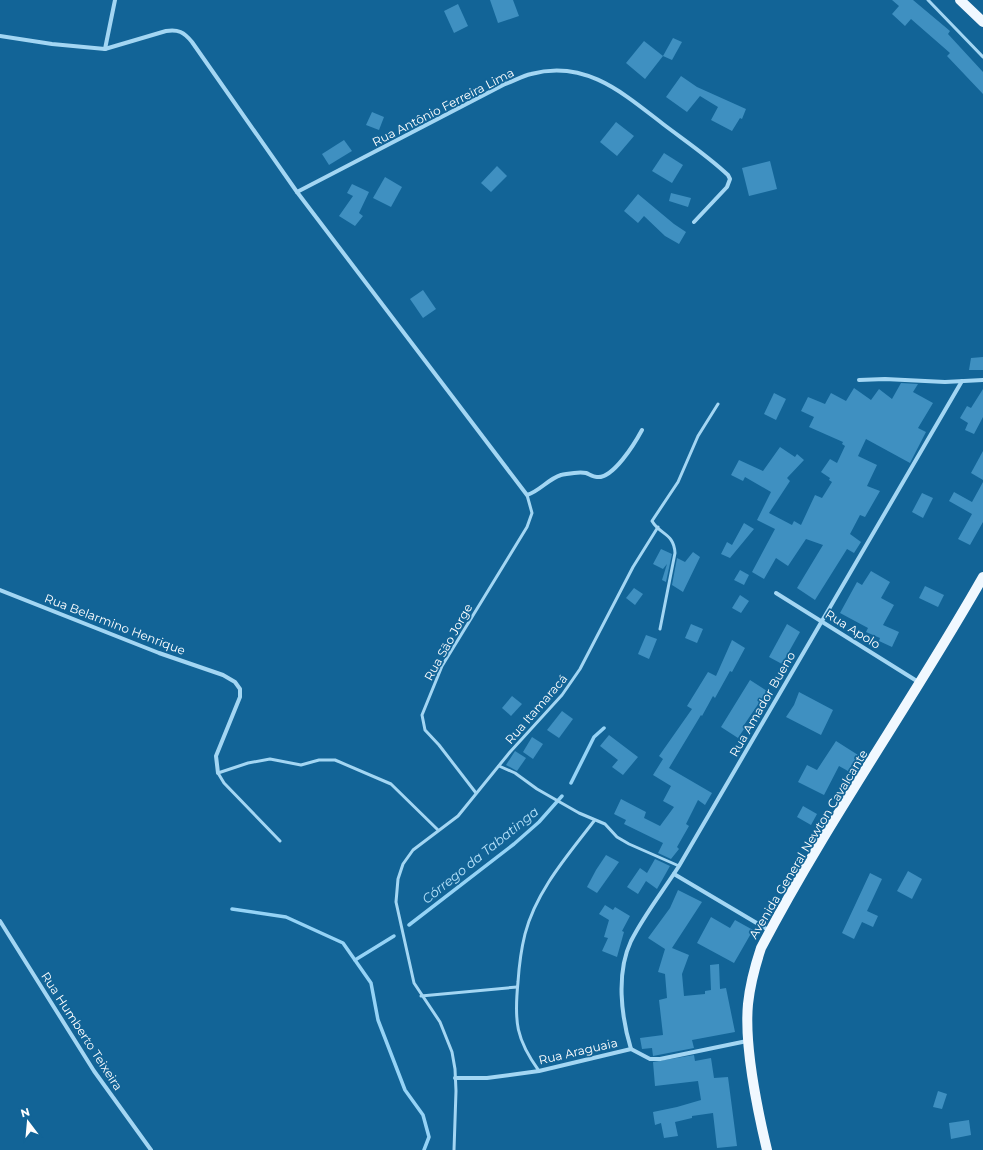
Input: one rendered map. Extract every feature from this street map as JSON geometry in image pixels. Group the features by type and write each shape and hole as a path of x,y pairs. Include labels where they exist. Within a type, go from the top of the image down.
{"main road":[{"path":"960,0 983,22"},
{"name":"Avenida General Newton Cavalcante","path":"767,1150 758,1109 749,1041 748,1006 752,979 761,948 835,819 920,683 983,577"}],"street":[{"path":"105,49 115,0"},
{"path":"0,36 52,44 105,49 166,31 173,30 183,32 192,42 297,192 527,495 535,492 549,481 561,476 579,472 596,477 607,475 616,466 642,430"},
{"name":"Rua Antônio Ferreira Lima","path":"297,192 505,84 531,74 553,70 573,71 595,78 619,90 728,175 730,179 727,188 694,222"},
{"path":"859,380 885,379 925,382 983,380"},
{"name":"Rua Amador Bueno","path":"631,1049 624,1020 622,1001 622,978 630,942 679,866 962,381"},
{"name":"Rua Belarmino Henrique","path":"0,590 159,653 223,675 235,682 240,692 237,706 216,756 218,773"},
{"name":"Rua Apolo","path":"776,593 920,683"},
{"path":"674,874 770,931"},
{"name":"Rua Humberto Teixeira","path":"0,921 94,1071 151,1150"},
{"name":"Rua Araguaia","path":"455,1078 487,1078 539,1071 631,1049 650,1059 660,1059 749,1041"}],"lane":[{"path":"928,0 983,57"},
{"name":"Rua Itamaracá","path":"454,1150 455,1069 447,1038 440,1022 421,996 410,971 396,902 398,879 403,864 414,850 458,816 499,766 562,695 580,669 656,526 653,519 678,482 698,436 718,404"},
{"name":"Rua São Jorge","path":"476,793 439,744 425,730 422,716 442,666 527,527 532,513 527,495"},
{"path":"656,526 671,539 674,545 675,553 660,629"},
{"path":"280,841 224,783 218,773 248,763 270,759 301,764 327,759 335,760 391,784 438,830"},
{"path":"499,766 515,773 537,789 594,821 605,824 617,837 629,844 679,866"},
{"path":"539,1071 526,1053 519,1035 516,1009 517,987 524,935 530,918 540,898 564,859 594,821"},
{"path":"421,996 517,987"}],"building":[{"path":"490,0 513,0 519,16 498,23"},
{"path":"892,0 913,0 950,31 948,34 983,72 983,94 947,56 950,53 911,19 905,26 892,14 899,6"},
{"path":"458,4 468,26 454,33 444,11"},
{"path":"673,38 682,42 672,60 663,56"},
{"path":"644,41 663,56 645,79 626,63"},
{"path":"681,76 697,87 746,109 742,119 740,118 732,131 711,120 718,107 700,96 687,112 666,97"},
{"path":"372,112 384,117 379,130 366,125"},
{"path":"616,122 634,136 617,156 600,142"},
{"path":"344,140 352,151 329,165 322,154"},
{"path":"664,153 683,165 672,183 652,171"},
{"path":"770,161 777,189 749,196 742,168"},
{"path":"497,166 507,176 491,192 481,183"},
{"path":"385,177 402,187 391,207 373,198"},
{"path":"352,184 369,192 359,213 363,216 355,226 339,216 353,196 347,193"},
{"path":"671,193 691,198 688,207 669,201"},
{"path":"638,194 686,232 679,244 665,236 644,216 638,223 624,211"},
{"path":"423,290 436,309 423,318 410,299"},
{"path":"983,357 983,370 969,370 971,358"},
{"path":"901,383 918,384 913,392 933,403 918,428 926,432 910,463 866,439 858,456 877,465 867,486 880,491 865,517 860,515 850,534 861,542 854,553 847,549 815,600 797,588 823,545 806,539 788,566 776,558 764,579 752,572 775,529 757,520 771,492 745,477 743,481 731,475 739,460 763,471 780,447 795,457 797,454 804,460 787,478 790,481 769,513 792,525 794,521 801,525 815,495 822,498 832,482 829,480 830,478 821,472 830,459 837,463 845,446 842,444 843,442 809,427 814,417 801,411 808,397 825,404 831,393 846,401 854,388 871,400 879,389 892,399"},
{"path":"983,389 983,417 974,434 965,430 968,423 960,418 967,406 971,408"},
{"path":"774,393 786,399 776,420 764,414"},
{"path":"983,451 983,480 971,473"},
{"path":"983,482 983,522 970,545 958,539 972,514 949,501 954,492 972,502"},
{"path":"922,493 933,498 923,518 912,512"},
{"path":"744,523 754,529 730,558 721,554 727,542 732,545"},
{"path":"661,549 672,554 666,582 662,580 667,564 663,569 653,564"},
{"path":"693,552 700,557 683,592 672,585 677,558 685,562"},
{"path":"740,570 749,575 744,585 734,580"},
{"path":"871,571 890,582 881,598 894,605 883,625 899,632 892,647 879,641 880,638 866,632 868,628 840,613 857,582 862,585"},
{"path":"925,586 944,595 938,607 919,598"},
{"path":"634,588 643,594 635,605 626,598"},
{"path":"740,595 749,601 741,613 732,608"},
{"path":"691,624 703,629 697,643 685,638"},
{"path":"787,624 800,632 782,664 769,657"},
{"path":"646,635 657,639 649,659 638,654"},
{"path":"732,640 745,648 732,672 730,671 715,698 713,696 669,768 712,793 705,805 698,800 686,824 689,826 677,847 679,849 671,859 658,853 663,843 624,824 626,820 614,814 621,799 646,812 644,818 660,826 674,807 663,801 671,786 653,775 663,759 659,756 692,709 687,706 708,672 716,676"},
{"path":"750,680 767,691 744,725 746,726 738,738 721,727"},
{"path":"799,692 833,710 821,735 786,717 794,705"},
{"path":"512,696 522,704 511,716 502,708"},
{"path":"562,711 573,719 559,738 547,730"},
{"path":"609,735 638,757 623,775 612,767 618,760 600,746"},
{"path":"532,737 543,744 533,759 523,752"},
{"path":"836,741 858,755 848,771 839,766 824,795 798,782 807,765 817,770"},
{"path":"515,751 526,758 517,771 506,765"},
{"path":"803,806 817,814 811,825 797,817"},
{"path":"606,855 619,862 597,893 587,887"},
{"path":"655,859 670,866 657,889 646,881 638,894 627,887 640,868 647,873"},
{"path":"908,871 922,879 912,899 897,891"},
{"path":"870,873 882,879 867,911 878,916 873,927 862,922 854,939 842,933"},
{"path":"678,890 702,902 672,948 689,955 682,974 684,996 705,994 705,991 711,990 710,965 719,964 720,989 726,988 735,1032 692,1040 694,1048 653,1056 652,1048 642,1049 640,1038 663,1035 659,1000 667,998 665,974 658,972 665,949 648,938 670,908"},
{"path":"605,905 613,910 615,907 630,916 622,931 624,932 617,957 602,951 608,938 604,937 609,920 599,914"},
{"path":"711,917 730,928 735,920 753,930 734,963 697,943"},
{"path":"694,1055 695,1061 711,1058 714,1078 728,1077 737,1146 717,1148 713,1113 692,1116 692,1118 675,1122 678,1136 664,1138 661,1123 655,1125 653,1112 701,1100 698,1081 655,1086 653,1062"},
{"path":"938,1091 947,1094 942,1109 933,1107"},
{"path":"969,1120 971,1135 951,1139 949,1123"}],"waterway":[{"name":"Córrego da Tabatinga","path":"571,783 594,737 604,728"},
{"name":"Córrego da Tabatinga","path":"409,925 514,844 539,822 562,796"},
{"name":"Córrego da Tabatinga","path":"232,909 286,917 343,943 371,983 378,1020 405,1090 423,1115 429,1137 424,1150"},
{"name":"Córrego da Tabatinga","path":"355,960 394,936"}]}
